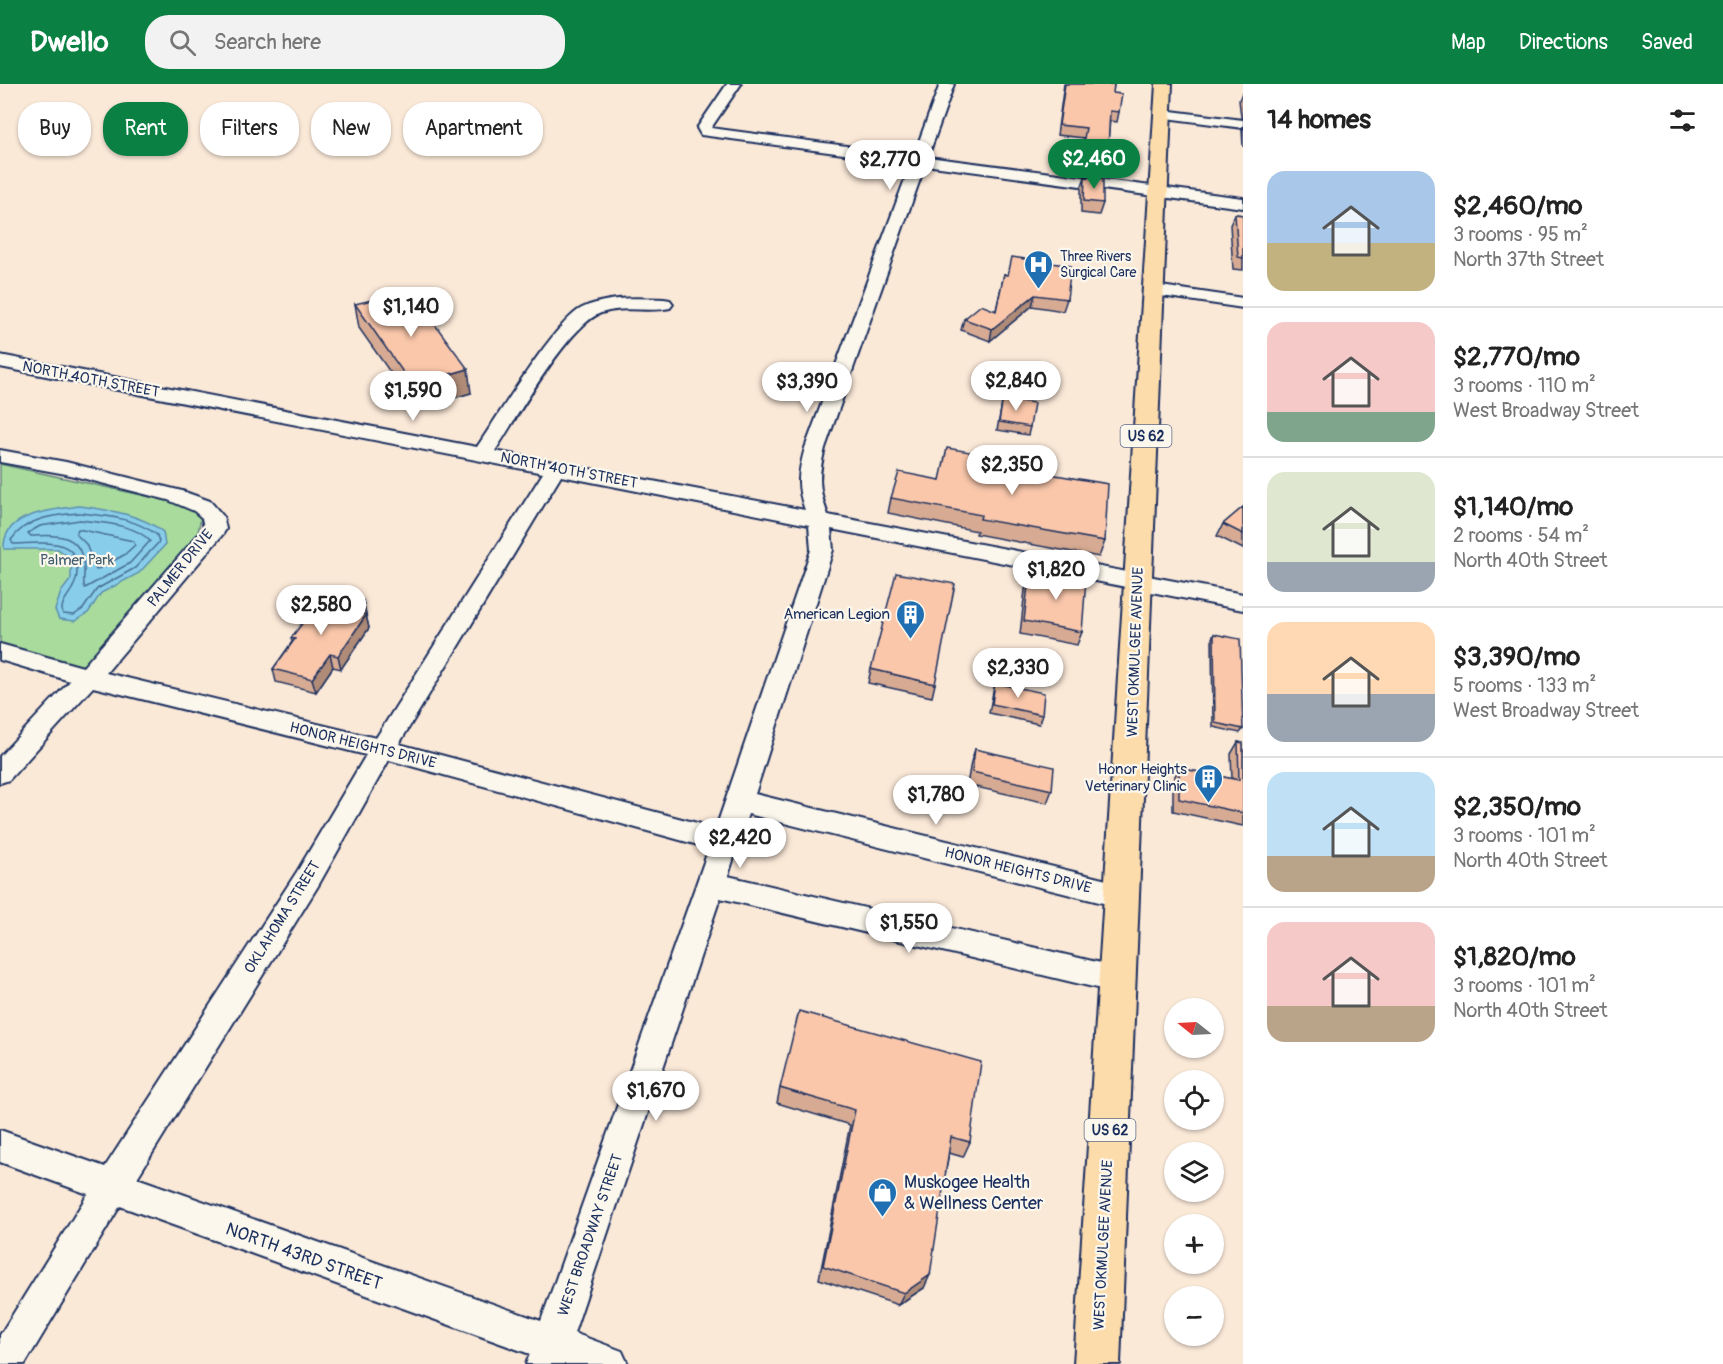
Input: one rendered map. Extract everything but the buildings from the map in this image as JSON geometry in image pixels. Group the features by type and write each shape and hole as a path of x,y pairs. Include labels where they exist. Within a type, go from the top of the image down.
{"main road":[{"name":"WEST OKMULGEE AVENUE","path":"1097,1364 1164,84"}],"street":[{"path":"734,84 704,128 706,132 918,162 1243,203"},
{"name":"WEST BROADWAY STREET","path":"549,1354 711,884 822,550 819,519 809,492 809,471 815,448 947,84"},
{"path":"1163,114 1243,124"},
{"path":"1154,290 1243,303"},
{"path":"483,454 566,334 584,314 612,304 664,304"},
{"name":"NORTH 40TH STREET","path":"0,362 1243,602"},
{"name":"PALMER DRIVE","path":"0,456 66,468 175,495 202,506 212,516 215,529 88,677"},
{"name":"OKLAHOMA STREET","path":"4,1364 112,1187 308,878 382,749 556,468"},
{"name":"HONOR HEIGHTS DRIVE","path":"0,652 88,677 382,749 725,840"},
{"path":"0,773 88,677"},
{"name":"HONOR HEIGHTS DRIVE","path":"739,801 1123,896"},
{"path":"711,884 1118,980"},
{"name":"NORTH 43RD STREET","path":"0,1146 549,1354 609,1364"}],"green space":[{"name":"Palmer Park","path":"0,464 192,506 201,517 196,543 81,670 0,644"}],"water":[{"path":"79,506 123,514 145,521 163,532 165,545 139,573 101,593 88,613 75,621 59,619 55,610 61,592 71,579 71,565 66,555 58,549 4,549 11,527 20,520 31,515"}],"place":[{"name":"Three Rivers Surgical Care","path":"1039,290"},
{"name":"American Legion","path":"911,640"},
{"name":"Honor Heights Veterinary Clinic","path":"1208,804"},
{"name":"Muskogee Health & Wellness Center","path":"883,1218"}]}
